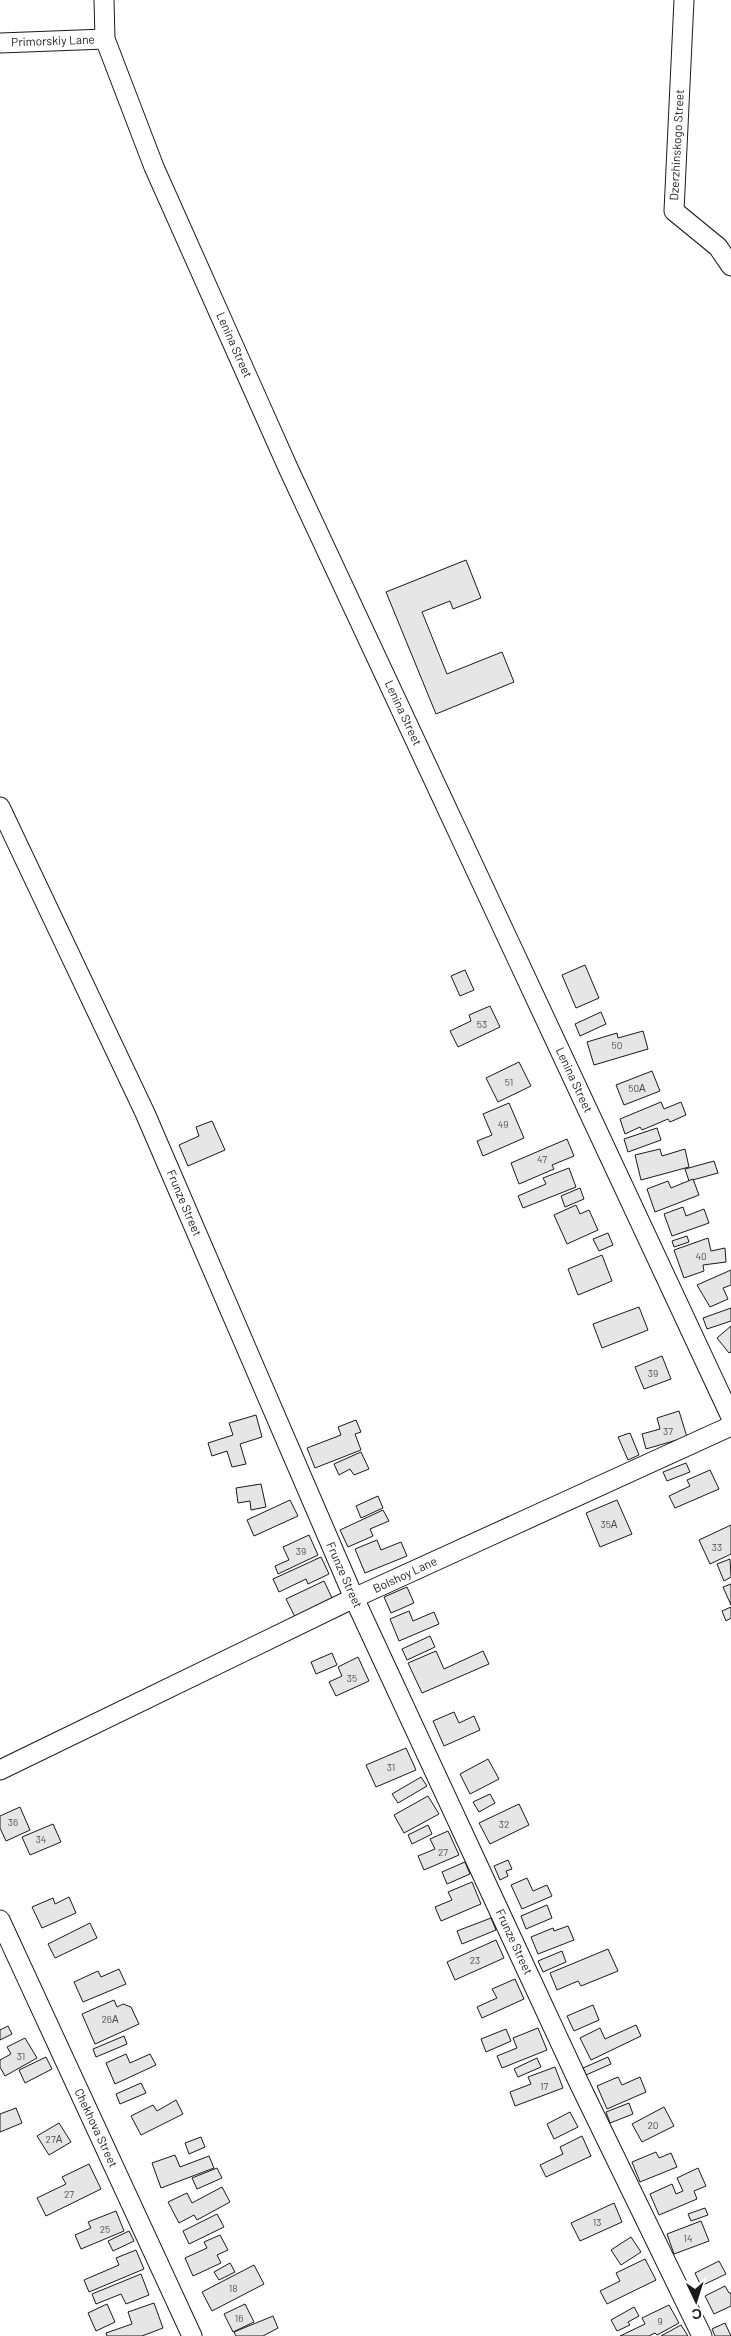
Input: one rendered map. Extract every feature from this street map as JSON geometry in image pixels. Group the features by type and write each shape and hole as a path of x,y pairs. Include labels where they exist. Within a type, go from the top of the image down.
{"street":[{"name":"Lenina Street","path":"104,0 105,39 154,167 289,470 731,1417"},
{"name":"Dzerzhinskogo Street","path":"684,0 674,211 718,247 731,266"},
{"name":"Primorskiy Lane","path":"0,43 105,39"},
{"name":"Frunze Street","path":"0,807 145,1113 354,1598 575,2074 702,2336"},
{"name":"Bolshoy Lane","path":"0,1770 354,1598 731,1426"},
{"name":"Chekhova Street","path":"0,1920 192,2336"}],"building":[{"path":"466,560 481,598 453,609 450,601 422,612 447,674 502,652 514,682 436,714 386,592"},
{"path":"585,965 599,998 576,1008 562,975"},
{"path":"465,970 474,990 460,996 451,976"},
{"path":"490,1006 500,1027 458,1047 450,1031 471,1021 469,1015"},
{"path":"601,1012 606,1024 580,1036 575,1024"},
{"path":"643,1031 648,1049 594,1065 587,1042 617,1033 618,1038"},
{"path":"519,1062 531,1086 498,1102 486,1078"},
{"path":"652,1071 660,1091 624,1105 616,1085"},
{"path":"661,1102 664,1109 681,1102 686,1115 670,1122 668,1119 642,1130 640,1127 625,1134 620,1119"},
{"path":"509,1103 524,1138 483,1156 477,1141 492,1135 483,1114"},
{"path":"212,1121 225,1150 188,1166 179,1145 199,1136 196,1127"},
{"path":"657,1128 661,1140 628,1152 624,1139"},
{"path":"567,1139 574,1156 552,1165 554,1169 519,1184 511,1163"},
{"path":"660,1149 662,1156 685,1149 689,1167 641,1180 635,1155"},
{"path":"714,1161 718,1173 689,1181 685,1169"},
{"path":"569,1168 576,1187 523,1208 518,1196 546,1184 543,1178"},
{"path":"693,1179 699,1195 655,1212 647,1189 668,1181 671,1188"},
{"path":"580,1188 584,1199 565,1207 561,1196"},
{"path":"576,1205 580,1214 589,1210 598,1230 567,1244 554,1215"},
{"path":"683,1207 686,1216 704,1209 709,1223 672,1236 664,1214"},
{"path":"608,1233 613,1245 599,1251 593,1239"},
{"path":"687,1236 689,1242 674,1247 672,1241"},
{"path":"708,1238 711,1251 725,1248 726,1262 703,1265 704,1271 684,1278 674,1250"},
{"path":"602,1255 612,1281 578,1295 568,1269"},
{"path":"731,1270 731,1285 723,1288 728,1299 710,1307 697,1285"},
{"path":"639,1307 648,1330 602,1348 593,1324"},
{"path":"731,1308 731,1321 707,1329 703,1318"},
{"path":"731,1326 731,1352 729,1353 717,1338"},
{"path":"662,1356 671,1379 644,1389 635,1367"},
{"path":"679,1411 687,1437 646,1449 642,1434 660,1429 657,1418"},
{"path":"256,1415 262,1437 240,1444 246,1464 232,1467 227,1451 212,1456 208,1443 233,1435 229,1423"},
{"path":"356,1420 361,1432 355,1434 361,1450 315,1468 307,1448 341,1435 338,1427"},
{"path":"630,1433 639,1455 628,1460 618,1437"},
{"path":"361,1452 369,1469 354,1475 350,1469 339,1475 334,1464"},
{"path":"686,1463 690,1472 667,1481 663,1472"},
{"path":"710,1470 719,1489 675,1508 669,1496 690,1486 687,1480"},
{"path":"261,1484 266,1507 251,1510 250,1501 238,1503 236,1488"},
{"path":"378,1496 383,1508 361,1518 356,1506"},
{"path":"290,1500 298,1516 254,1536 247,1520"},
{"path":"617,1500 632,1534 600,1547 586,1513"},
{"path":"383,1510 389,1521 370,1529 373,1536 348,1547 340,1530"},
{"path":"731,1525 731,1554 710,1564 699,1540"},
{"path":"309,1535 318,1555 278,1574 275,1566 289,1560 283,1547"},
{"path":"377,1540 381,1550 401,1542 407,1556 365,1573 355,1549"},
{"path":"321,1557 329,1574 308,1584 306,1579 279,1592 273,1579"},
{"path":"730,1559 731,1577 724,1581 717,1564"},
{"path":"324,1581 332,1598 295,1617 286,1599"},
{"path":"731,1584 731,1605 723,1587"},
{"path":"407,1587 414,1603 391,1613 384,1597"},
{"path":"731,1607 731,1618 726,1621 722,1611"},
{"path":"409,1611 413,1621 434,1612 439,1624 399,1641 390,1619"},
{"path":"430,1636 435,1647 407,1660 402,1649"},
{"path":"436,1651 444,1669 483,1651 489,1664 422,1693 408,1663"},
{"path":"332,1653 337,1665 316,1674 311,1662"},
{"path":"358,1657 369,1681 336,1696 329,1682 342,1676 338,1667"},
{"path":"454,1712 459,1723 474,1716 480,1730 444,1746 433,1721"},
{"path":"406,1748 416,1770 376,1787 366,1765"},
{"path":"488,1759 499,1779 470,1794 460,1774"},
{"path":"421,1777 427,1786 398,1803 392,1794"},
{"path":"490,1794 495,1803 479,1812 473,1802"},
{"path":"428,1796 439,1814 404,1833 394,1815"},
{"path":"519,1804 529,1825 490,1844 479,1823"},
{"path":"20,1807 30,1830 6,1841 0,1828 0,1816"},
{"path":"53,1824 61,1842 30,1855 22,1837"},
{"path":"428,1825 432,1834 412,1844 408,1835"},
{"path":"448,1831 459,1855 424,1870 418,1856 435,1849 430,1839"},
{"path":"508,1860 512,1869 506,1871 508,1876 500,1880 494,1866"},
{"path":"465,1862 470,1874 447,1884 442,1872"},
{"path":"527,1878 533,1891 547,1885 552,1896 522,1909 511,1885"},
{"path":"472,1882 481,1904 441,1921 435,1907 452,1900 448,1892"},
{"path":"69,1897 76,1913 42,1928 32,1907 53,1898 55,1904"},
{"path":"547,1905 552,1918 526,1929 521,1916"},
{"path":"491,1918 496,1930 462,1944 457,1931"},
{"path":"90,1923 97,1938 55,1958 48,1944"},
{"path":"568,1926 574,1940 538,1954 531,1937 553,1928 554,1931"},
{"path":"496,1940 504,1958 455,1980 447,1962"},
{"path":"608,1949 618,1971 581,1986 578,1981 557,1990 550,1973"},
{"path":"562,1951 566,1962 543,1972 538,1961"},
{"path":"119,1969 126,1984 83,2002 74,1982 98,1971 101,1977"},
{"path":"515,1979 524,1999 482,2018 477,2007 497,1998 492,1989"},
{"path":"114,2000 117,2007 123,2004 131,2007 139,2024 95,2044 82,2014"},
{"path":"593,2005 599,2020 574,2031 567,2016"},
{"path":"636,2025 641,2036 591,2060 580,2038 600,2028 605,2039"},
{"path":"8,2026 12,2034 0,2040 0,2030"},
{"path":"538,2028 547,2050 502,2068 497,2056 517,2048 513,2038"},
{"path":"506,2029 511,2041 486,2052 481,2039"},
{"path":"124,2036 127,2044 96,2057 93,2049"},
{"path":"25,2038 37,2058 5,2076 0,2067 0,2060 11,2054 7,2047"},
{"path":"126,2054 130,2063 150,2054 156,2065 115,2084 106,2063"},
{"path":"46,2057 52,2069 25,2083 19,2070"},
{"path":"608,2057 611,2064 586,2075 583,2068"},
{"path":"537,2058 541,2067 518,2077 514,2069"},
{"path":"555,2067 563,2088 515,2106 510,2092 531,2084 528,2077"},
{"path":"618,2077 622,2085 640,2077 646,2092 607,2109 597,2086"},
{"path":"141,2083 146,2093 120,2104 116,2094"},
{"path":"176,2100 183,2114 141,2135 131,2116 153,2105 157,2111"},
{"path":"629,2103 633,2114 610,2123 606,2112"},
{"path":"664,2107 674,2126 642,2142 632,2124"},
{"path":"16,2108 22,2123 0,2132 0,2114"},
{"path":"570,2112 578,2127 554,2139 547,2124"},
{"path":"59,2123 71,2142 49,2155 37,2136"},
{"path":"582,2136 591,2156 546,2177 540,2165 563,2154 560,2147"},
{"path":"201,2137 205,2147 189,2154 185,2143"},
{"path":"656,2152 659,2158 671,2153 677,2167 640,2182 632,2162"},
{"path":"175,2155 180,2167 209,2156 214,2168 161,2188 152,2163"},
{"path":"89,2164 101,2189 46,2216 37,2198 66,2184 62,2177"},
{"path":"217,2168 222,2178 197,2189 192,2178"},
{"path":"698,2168 706,2186 694,2191 697,2199 659,2215 650,2194 672,2184 676,2194 683,2191 677,2178"},
{"path":"222,2187 230,2202 197,2220 194,2215 179,2223 168,2202 187,2193 192,2203"},
{"path":"614,2203 622,2222 580,2241 571,2223"},
{"path":"705,2208 708,2215 691,2221 688,2214"},
{"path":"116,2211 124,2231 81,2249 75,2235 91,2228 88,2222"},
{"path":"217,2214 224,2227 189,2244 183,2231"},
{"path":"701,2221 709,2241 674,2254 667,2234"},
{"path":"129,2231 134,2241 113,2251 108,2241"},
{"path":"220,2235 228,2250 217,2255 221,2263 193,2276 185,2258 207,2248 204,2242"},
{"path":"631,2237 641,2252 621,2265 611,2250"},
{"path":"136,2250 144,2269 89,2292 84,2280 119,2265 116,2258"},
{"path":"645,2259 656,2280 607,2304 600,2291 620,2281 616,2273"},
{"path":"719,2261 726,2274 701,2286 695,2273"},
{"path":"230,2263 235,2272 219,2280 214,2272"},
{"path":"254,2265 264,2284 212,2311 202,2292"},
{"path":"141,2274 149,2295 126,2304 121,2294 96,2304 92,2294"},
{"path":"725,2286 729,2293 731,2293 731,2306 714,2314 705,2296"},
{"path":"154,2303 163,2328 142,2336 107,2336 106,2333 132,2324 128,2312"},
{"path":"107,2304 115,2322 96,2331 88,2313"},
{"path":"245,2304 254,2322 233,2332 224,2314"},
{"path":"669,2305 679,2323 657,2335 655,2333 649,2336 620,2336 645,2324 642,2318"},
{"path":"634,2307 639,2316 628,2322 630,2325 617,2331 611,2320"},
{"path":"273,2316 278,2328 263,2336 236,2336 234,2332"},
{"path":"725,2323 731,2336 715,2336 712,2329"},
{"path":"681,2325 688,2336 661,2336"}]}
